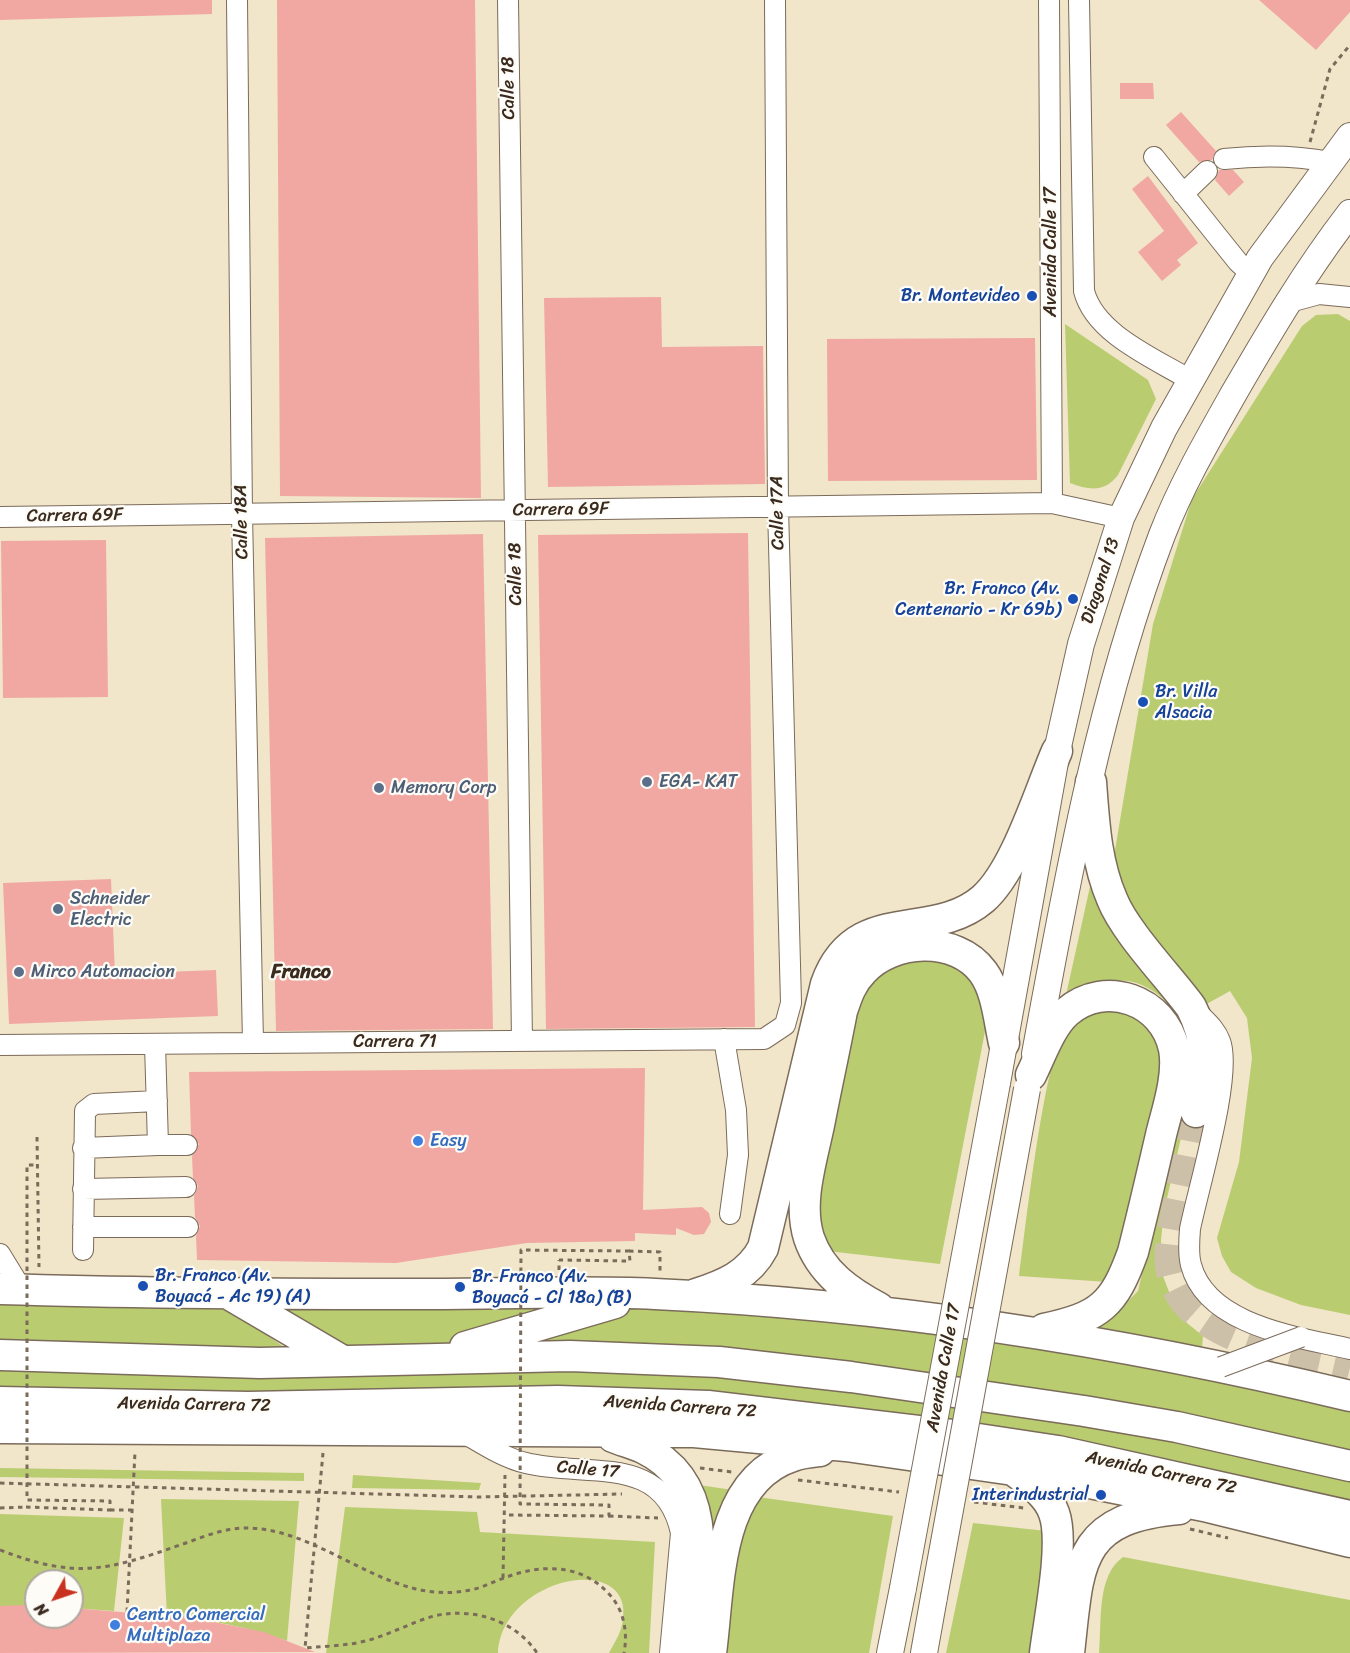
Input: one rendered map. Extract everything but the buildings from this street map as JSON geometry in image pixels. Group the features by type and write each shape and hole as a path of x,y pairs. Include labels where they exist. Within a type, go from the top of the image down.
{"highway":[{"path":"689,1296 724,1284 744,1272 763,1248 826,984 837,959 843,951 866,937 899,926 951,917 982,899 1009,864 1057,751"},
{"path":"1091,782 1095,838 1112,900 1125,922 1191,1006 1205,1043 1205,1068 1196,1112"},
{"path":"887,1312 848,1291 832,1276 819,1259 809,1238 806,1222 806,1187 842,1011 850,987 872,963 898,950 928,946 954,951 969,959 983,973 992,991 1004,1043"},
{"path":"1029,1082 1056,1026 1065,1013 1080,1002 1101,994 1121,995 1148,1009 1166,1029 1174,1050 1168,1104 1147,1195 1133,1252 1116,1292 1102,1307 1076,1321 1033,1332"},
{"path":"20,1289 646,1293 689,1296 887,1312 1033,1332 1221,1367 1350,1396"},
{"path":"225,1292 341,1360"},
{"path":"431,1357 646,1293"},
{"path":"0,1354 260,1363 431,1357 570,1356 719,1362 840,1376 1142,1421 1350,1466"},
{"name":"Avenida Carrera 72","path":"0,1402 248,1407 558,1401 708,1406 1058,1451 1218,1484 1350,1516"},
{"path":"286,1430 365,1404"},
{"name":"Avenida Carrera 72","path":"0,1428 694,1432 846,1446 1012,1469 1204,1506 1350,1542"},
{"path":"596,1431 644,1449 656,1456 674,1472 693,1501 700,1536 687,1653"},
{"path":"711,1653 726,1542 734,1511 745,1490 765,1471 793,1455 846,1446"},
{"path":"1012,1469 1044,1496 1054,1512 1056,1557 1045,1653"},
{"path":"1069,1653 1081,1566 1088,1550 1100,1534 1132,1516 1204,1506"}],"main road":[{"name":"Diagonal 13","path":"997,1083 1057,751 1081,644 1121,518 1190,380 1318,160 1350,136"},
{"path":"1029,1082 1091,782 1133,619 1163,533 1206,443 1286,303 1349,220"},
{"name":"Avenida Calle 17","path":"924,1653 1029,1082"},
{"name":"Avenida Calle 17","path":"890,1653 997,1083"}],"street":[{"name":"Calle 18A","path":"237,0 242,514 253,1043"},
{"name":"Calle 18","path":"508,0 522,1041"},
{"name":"Calle 17A","path":"775,0 778,507 791,1004 785,1025"},
{"name":"Avenida Calle 17","path":"1049,0 1052,503"},
{"name":"Avenida Calle 17","path":"1079,0 1084,291 1087,303 1096,318 1112,333 1190,380"},
{"path":"1224,159 1264,155 1318,160"},
{"path":"1154,157 1251,274"},
{"path":"1183,194 1207,171"},
{"path":"1286,303 1319,294 1350,297"},
{"name":"Carrera 69F","path":"0,517 1052,503 1121,518"},
{"path":"1191,1006 1212,1027 1220,1042 1224,1069 1190,1229 1191,1266 1209,1297 1238,1318 1350,1349"},
{"name":"Carrera 71","path":"0,1045 764,1039 785,1025"},
{"path":"724,1039 736,1110 738,1155 730,1214"},
{"path":"155,1044 158,1145"},
{"path":"83,1250 85,1111 94,1104 157,1101"},
{"path":"83,1148 187,1145"},
{"path":"83,1189 186,1187"},
{"path":"83,1227 188,1227"},
{"path":"0,1254 20,1289"},
{"path":"1221,1367 1301,1337"},
{"name":"Calle 17","path":"459,1431 506,1456 534,1465 628,1473 652,1485 665,1497 678,1518 681,1533 669,1653"}],"path":[{"path":"1318,160 1330,69 1350,45"},
{"path":"20,1289 39,1239 37,1137"},
{"path":"37,1164 27,1165 27,1500 110,1501 110,1509"},
{"path":"609,1516 609,1505 520,1504 521,1250 660,1252"},
{"path":"559,1260 630,1262 629,1251"},
{"path":"127,1612 136,1430"},
{"path":"325,1430 304,1648 354,1643 433,1617 466,1613 505,1624 523,1637 537,1653"},
{"path":"502,1578 507,1515 506,1456"},
{"path":"0,1508 132,1510"},
{"path":"507,1515 638,1518"},
{"path":"0,1550 29,1561 73,1569 106,1568 232,1529 273,1532 391,1582 422,1590 456,1593 484,1586 523,1571 551,1568 567,1570 592,1579 603,1587 618,1606 626,1631 624,1653"}],"green space":[{"path":"1338,314 1350,321 1350,1315 1301,1305 1256,1288 1231,1272 1222,1256 1217,1238 1239,1162 1252,1058 1247,1018 1230,991 1203,1006 1123,893 1114,856 1153,624 1192,499 1302,326 1316,315"},
{"path":"1065,324 1148,380 1156,399 1118,475 1102,487 1090,488 1070,483"},
{"path":"1093,873 1184,1014 1197,1069 1164,1211 1161,1271 1173,1302 1187,1323 1203,1336 1202,1348 1084,1328 1109,1320 1138,1291 1190,1068 1187,1037 1179,1017 1164,999 1144,986 1133,982 1110,982 1064,1004"},
{"path":"907,956 947,960 967,973 984,992 988,1016 940,1264 819,1250 812,1207 856,1002 867,981"},
{"path":"1105,1005 1149,1020 1166,1062 1133,1215 1108,1282 1019,1276 1037,1142 1051,1067 1068,1024"},
{"path":"0,1304 227,1307 294,1354 0,1349"},
{"path":"646,1304 872,1324 1094,1353 1350,1409 1350,1457 1304,1447 494,1348"},
{"path":"556,1306 431,1352 340,1347 263,1307"},
{"path":"0,1365 716,1372 1115,1426 1350,1478 1350,1507 999,1433 0,1393"},
{"path":"0,1468 304,1473 304,1481 0,1477"},
{"path":"353,1475 481,1483 479,1490 352,1488"},
{"path":"692,1484 733,1490 706,1653"},
{"path":"751,1496 893,1516 869,1653 721,1653 730,1567"},
{"path":"161,1499 299,1501 287,1641 228,1624 167,1616"},
{"path":"345,1507 477,1512 480,1532 655,1542 649,1653 609,1653 618,1636 623,1619 620,1598 608,1585 588,1580 565,1582 542,1591 520,1606 505,1627 498,1653 326,1653"},
{"path":"0,1514 124,1518 114,1611 84,1609 84,1569 24,1569 24,1606 0,1606"},
{"path":"973,1523 1046,1531 1034,1653 946,1653"},
{"path":"1123,1557 1350,1600 1350,1653 1099,1653 1104,1588 1114,1565"}],"tunnel":[{"path":"1196,1112 1171,1241 1170,1265 1178,1290 1193,1311 1215,1327 1270,1349 1350,1368"}],"place":[{"name":"Br. Montevideo","path":"1032,296"},
{"name":"Br. Franco (Av. Centenario - Kr 69b)","path":"1073,599"},
{"name":"Br. Villa Alsacia","path":"1143,702"},
{"name":"EGA- KAT","path":"647,782"},
{"name":"Memory Corp","path":"379,788"},
{"name":"Schneider Electric","path":"58,909"},
{"name":"Mirco Automacion","path":"19,972"},
{"name":"Easy","path":"418,1141"},
{"name":"Br. Franco (Av. Boyacá - Ac 19) (A)","path":"143,1286"},
{"name":"Br. Franco (Av. Boyacá - Cl 18a) (B)","path":"460,1287"},
{"name":"Interindustrial","path":"1101,1495"},
{"name":"Centro Comercial Multiplaza","path":"115,1625"}],"district":[{"name":"Franco","path":"301,973"}]}
